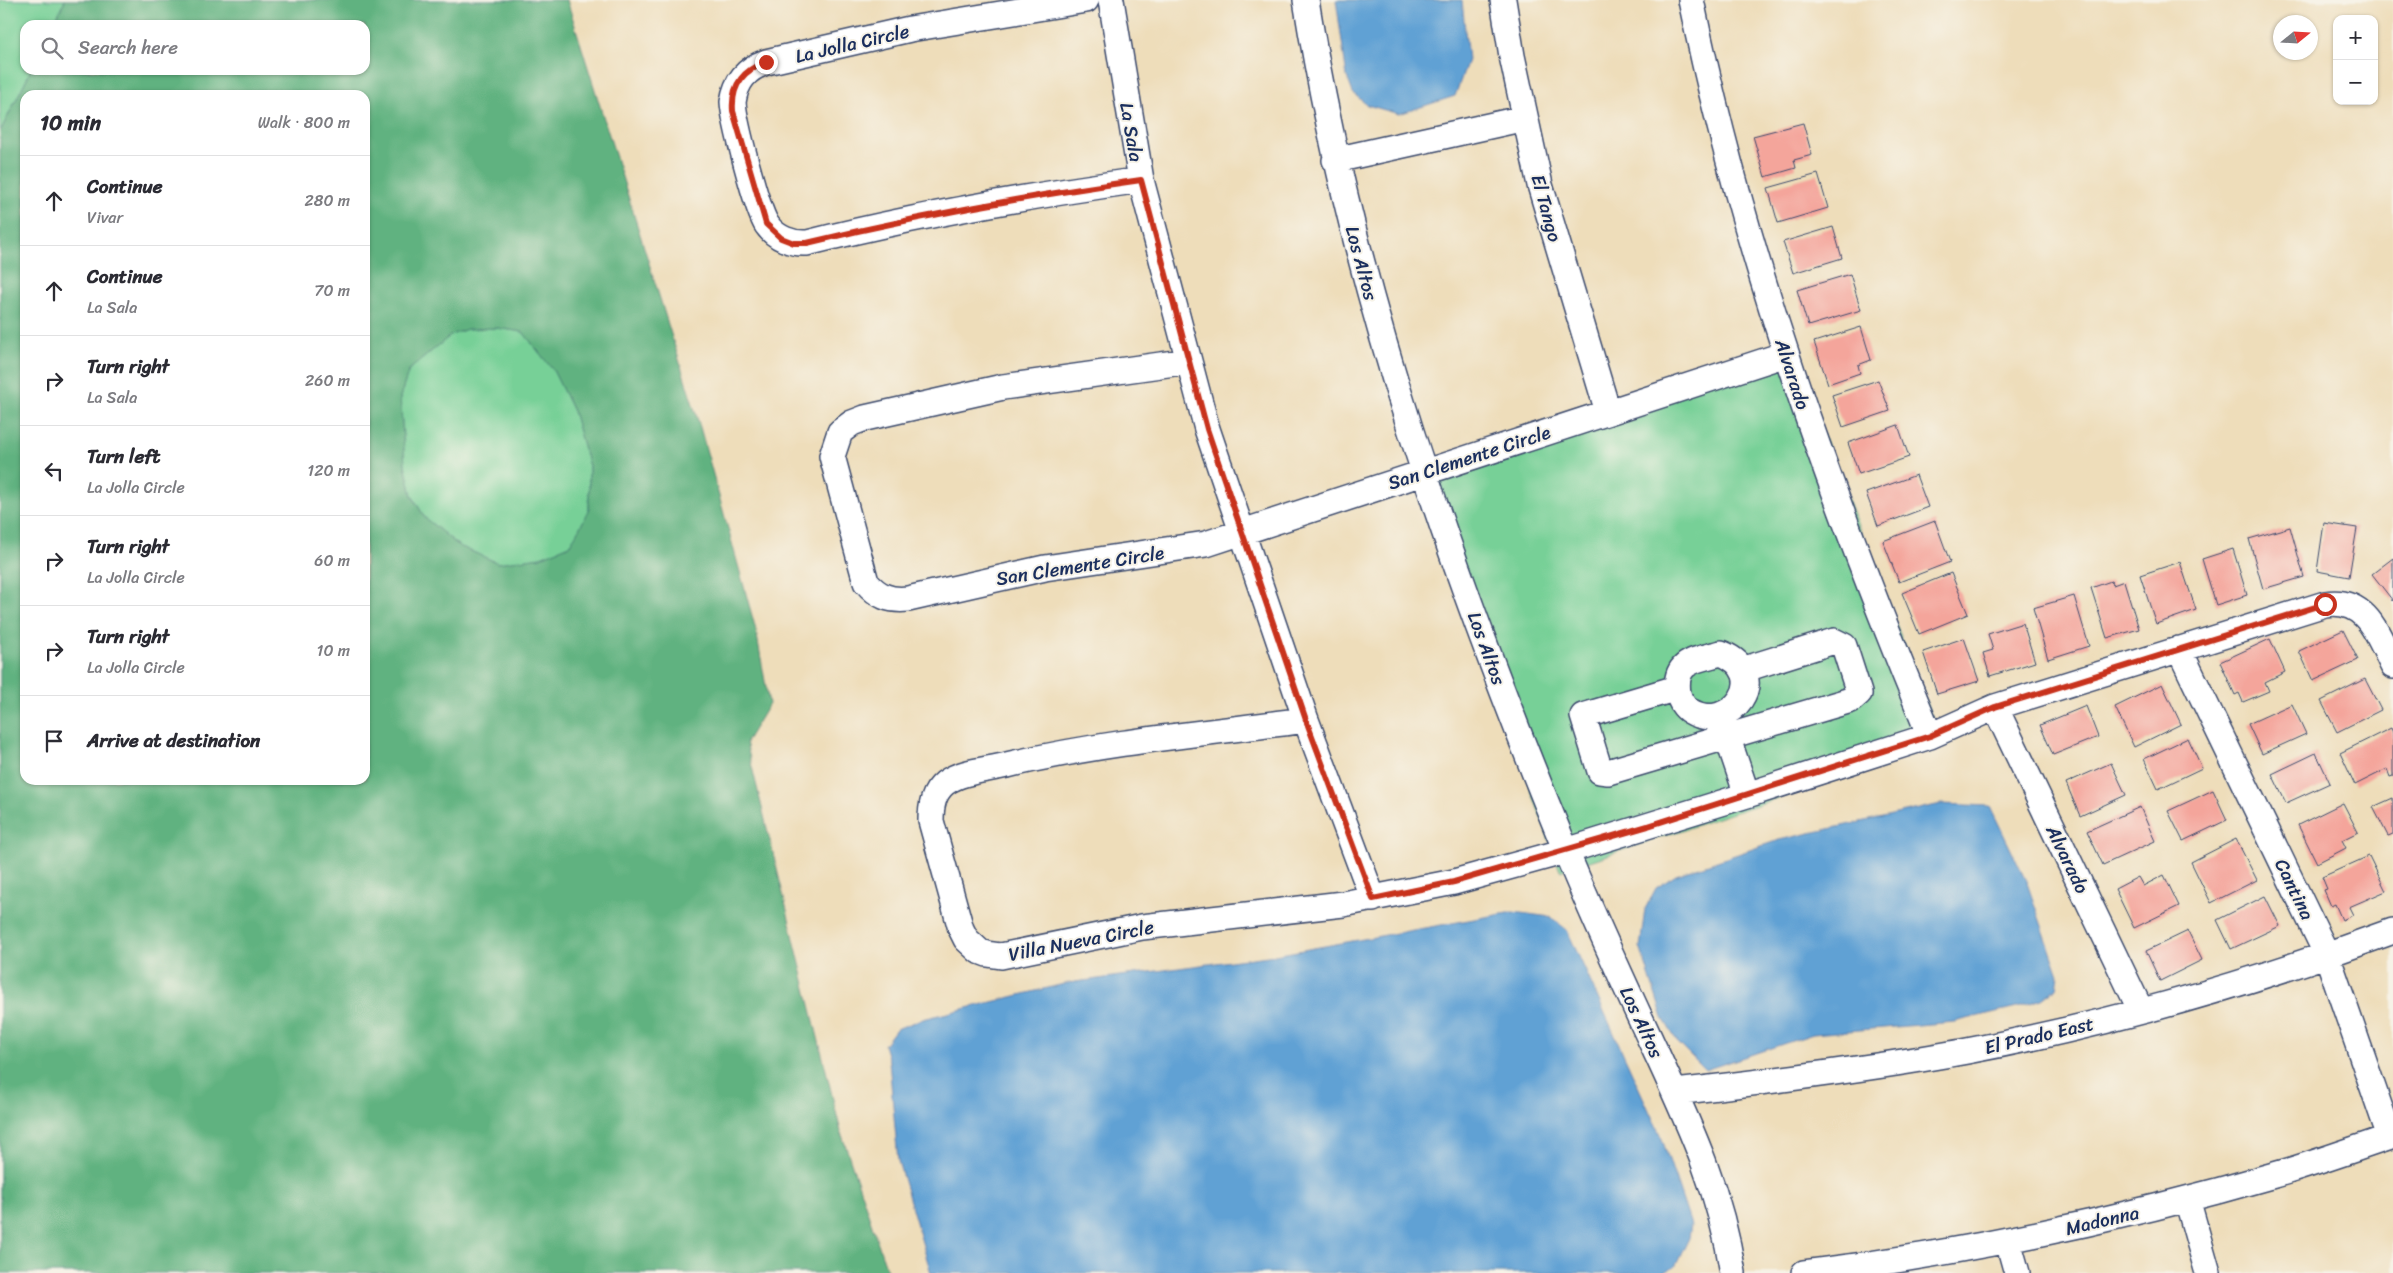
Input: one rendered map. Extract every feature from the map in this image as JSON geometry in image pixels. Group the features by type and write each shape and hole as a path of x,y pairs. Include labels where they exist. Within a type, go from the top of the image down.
{"street":[{"name":"La Jolla Circle","path":"1086,0 910,29 786,58 752,68 736,85 732,102 762,216 776,234 801,244 956,209 1141,180"},
{"name":"La Sala","path":"1111,0 1141,180 1207,429 1306,720 1373,899"},
{"name":"Los Altos","path":"1306,0 1336,160 1365,279 1425,471 1489,655 1566,851 1699,1145 1713,1186 1728,1241 1733,1273"},
{"name":"El Tango","path":"1503,0 1525,118 1556,244 1608,412"},
{"name":"Alvarado","path":"1691,0 1709,88 1730,170 1786,354 1845,527 1930,736"},
{"path":"1336,160 1525,118"},
{"name":"San Clemente Circle","path":"1189,361 1003,387 852,423 840,432 832,456 862,574 866,582 880,595 898,600 1045,568 1189,548 1786,354"},
{"path":"1373,899 1454,882 1566,851 1747,795 1930,736 1995,707 2325,604 2343,604 2359,609 2369,620 2393,666"},
{"path":"1677,688 1583,716 1600,771 1608,772 1724,726 1851,700 1858,693 1844,646 1834,641 1745,669"},
{"name":"Cantina","path":"2179,649 2327,955 2392,1137"},
{"path":"1721,653 1735,658 1745,669 1747,684 1740,701 1724,726 1687,710 1679,697 1676,681 1680,669 1688,663 1721,653"},
{"name":"Alvarado","path":"1995,707 2141,1011"},
{"name":"Villa Nueva Circle","path":"1306,720 1124,742 960,776 946,783 936,794 932,802 931,821 961,929 966,939 979,951 1000,956 1142,927 1373,899"},
{"path":"1724,726 1747,795"},
{"name":"El Prado East","path":"1674,1092 1817,1076 1925,1059 2017,1041 2141,1011 2327,955 2393,931"},
{"name":"Madonna","path":"1818,1272 2008,1241 2187,1199 2287,1171 2392,1137"},
{"path":"2187,1199 2208,1273"},
{"path":"2008,1241 2017,1273"}],"green space":[{"path":"0,0 65,0 55,20 20,20 20,75 28,75 0,132"},
{"path":"65,0 567,0 700,427 756,630 769,704 746,742 841,1132 888,1273 0,1273 0,132 20,92 20,785 370,785 370,90 21,90 28,75 370,75 370,20 55,20","holes":["497,328 523,332 553,370 573,411 589,466 589,511 570,545 541,557 498,563 459,546 425,518 412,496 405,465 400,397 409,370 451,335 467,329"]},
{"path":"497,328 523,332 553,370 573,411 589,466 589,511 570,545 541,557 498,563 459,546 425,518 412,495 405,465 400,397 409,370 451,335 467,329"},
{"path":"1789,347 1942,743 1560,871 1420,478"}],"water":[{"path":"1336,0 1462,0 1468,60 1455,96 1399,114 1367,105 1353,93 1347,77"},
{"path":"1941,804 1990,806 2027,883 2059,975 2057,988 2042,999 2021,1006 1954,1022 1813,1034 1705,1070 1678,1043 1663,1018 1640,947 1645,909 1656,888 1676,875 1779,840"},
{"path":"1513,912 1551,917 1567,930 1662,1139 1691,1225 1689,1238 1675,1267 1662,1273 931,1273 898,1161 889,1061 884,1045 896,1029 923,1019 1068,983 1275,955"}],"building":[{"path":"1803,123 1812,155 1794,160 1796,168 1765,177 1753,136"},
{"path":"1818,174 1828,208 1778,223 1768,188"},
{"path":"1833,227 1842,258 1793,273 1783,242"},
{"path":"1850,274 1861,310 1808,326 1797,290"},
{"path":"1861,327 1871,360 1858,365 1860,373 1828,384 1814,342"},
{"path":"1878,380 1890,411 1843,427 1832,395"},
{"path":"1898,425 1909,457 1859,474 1848,443"},
{"path":"1916,475 1928,507 1878,526 1866,493"},
{"path":"1935,521 1950,562 1899,582 1883,541"},
{"path":"2324,523 2357,528 2349,577 2317,571"},
{"path":"2290,527 2304,577 2263,589 2249,539"},
{"path":"2233,549 2247,595 2216,605 2202,559"},
{"path":"2393,558 2393,601 2372,574"},
{"path":"2180,562 2196,610 2156,624 2140,575"},
{"path":"1951,573 1968,614 1919,634 1902,593"},
{"path":"2111,581 2113,585 2124,581 2139,629 2107,638 2091,588"},
{"path":"2074,596 2089,646 2048,659 2033,608"},
{"path":"2023,623 2035,662 1990,676 1983,653 1993,650 1988,634"},
{"path":"2343,630 2358,660 2313,681 2299,651"},
{"path":"1964,638 1979,681 1937,694 1923,652"},
{"path":"2270,639 2285,672 2265,682 2269,691 2243,702 2239,693 2235,695 2220,662"},
{"path":"2365,679 2381,710 2337,732 2321,701"},
{"path":"2162,684 2181,724 2134,747 2115,707"},
{"path":"2292,704 2306,734 2262,754 2248,724"},
{"path":"2086,706 2098,737 2053,755 2040,725"},
{"path":"2391,728 2393,733 2393,776 2390,777 2387,769 2355,785 2340,753"},
{"path":"2188,738 2202,768 2158,789 2144,759"},
{"path":"2316,753 2330,783 2286,803 2272,774"},
{"path":"2111,763 2126,795 2080,816 2066,783"},
{"path":"2213,790 2227,820 2183,841 2168,811"},
{"path":"2393,798 2393,834 2388,836 2373,807"},
{"path":"2343,803 2358,832 2342,840 2346,848 2317,863 2298,825"},
{"path":"2140,807 2155,841 2103,865 2087,831"},
{"path":"2236,839 2257,880 2211,903 2191,862"},
{"path":"2369,856 2386,891 2349,907 2353,915 2342,920 2335,904 2331,906 2324,890 2327,889 2322,877"},
{"path":"2164,875 2179,906 2134,928 2115,889 2138,877 2143,886"},
{"path":"2265,896 2280,926 2231,949 2217,920"},
{"path":"2188,931 2202,960 2160,981 2146,951"}],"route":[{"path":"766,62 746,72 736,85 732,102 733,111 762,216 770,229 781,238 794,243 807,243 947,210 1141,180 1207,429 1306,720 1373,899 1454,882 1648,826 1930,736 1995,707 2062,685 2325,604"}]}
